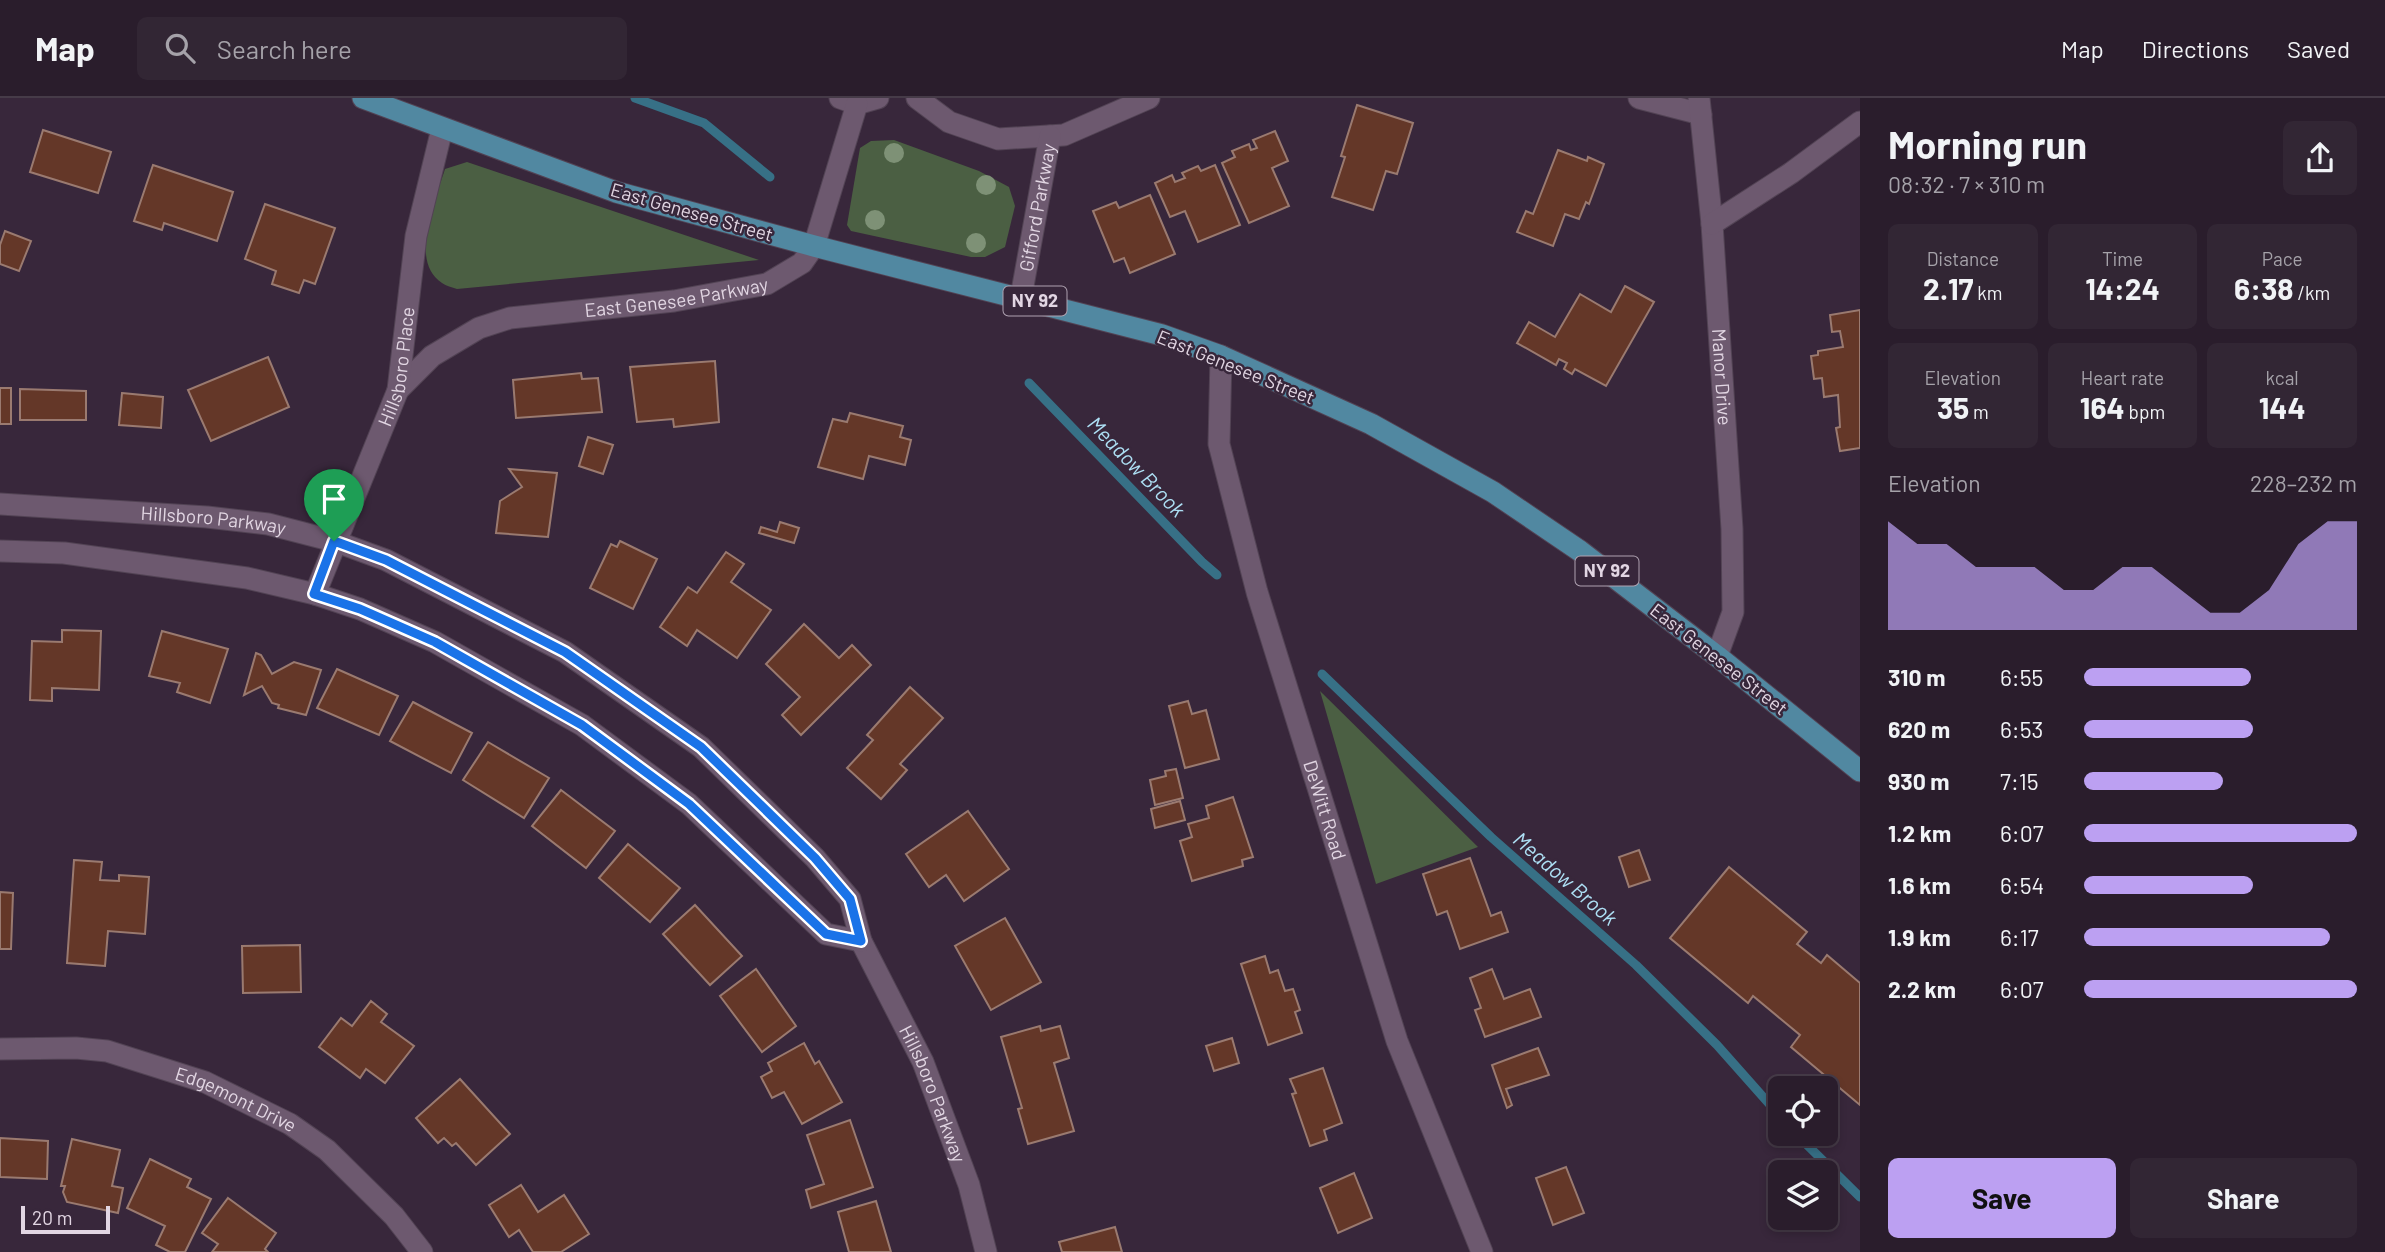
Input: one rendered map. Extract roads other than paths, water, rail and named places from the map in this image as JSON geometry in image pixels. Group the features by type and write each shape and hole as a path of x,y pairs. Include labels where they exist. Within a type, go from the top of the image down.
{"main road":[{"name":"East Genesee Street","path":"363,98 616,192 1162,335 1221,356 1371,425 1493,492 1580,551 1860,771"}],"street":[{"name":"East Genesee Parkway","path":"398,390 432,356 479,328 510,318 674,301 767,284 802,263 814,246 849,101 878,98"},
{"name":"Gifford Parkway","path":"917,98 949,122 999,139 1050,136 1021,297"},
{"path":"1050,136 1064,135 1149,98"},
{"path":"1639,98 1700,106"},
{"name":"Manor Drive","path":"1700,106 1712,224 1732,543 1733,612 1717,656"},
{"path":"1712,224 1791,173 1860,122"},
{"name":"Hillsboro Place","path":"314,594 398,390 416,236 442,129"},
{"name":"DeWitt Road","path":"1221,356 1219,444 1257,592 1397,1041 1482,1252"},
{"name":"Hillsboro Parkway","path":"0,505 208,517 268,524 334,541 386,560 565,652 701,747 815,858 850,899 861,941 923,1062 969,1185 986,1252"},
{"path":"0,551 64,554 247,578 314,594 360,609 435,642 582,725 689,804 826,934 861,941"},
{"name":"Edgemont Drive","path":"0,1049 76,1048 107,1051 205,1082 290,1124 327,1150 394,1216 422,1252"}],"waterway":[{"name":"Meadow Brook","path":"635,98 704,123 770,177"},
{"name":"Meadow Brook","path":"1029,383 1217,575"},
{"name":"Meadow Brook","path":"1322,674 1491,837 1636,965 1717,1045 1768,1102"},
{"name":"Meadow Brook","path":"1808,1146 1860,1197"}]}
